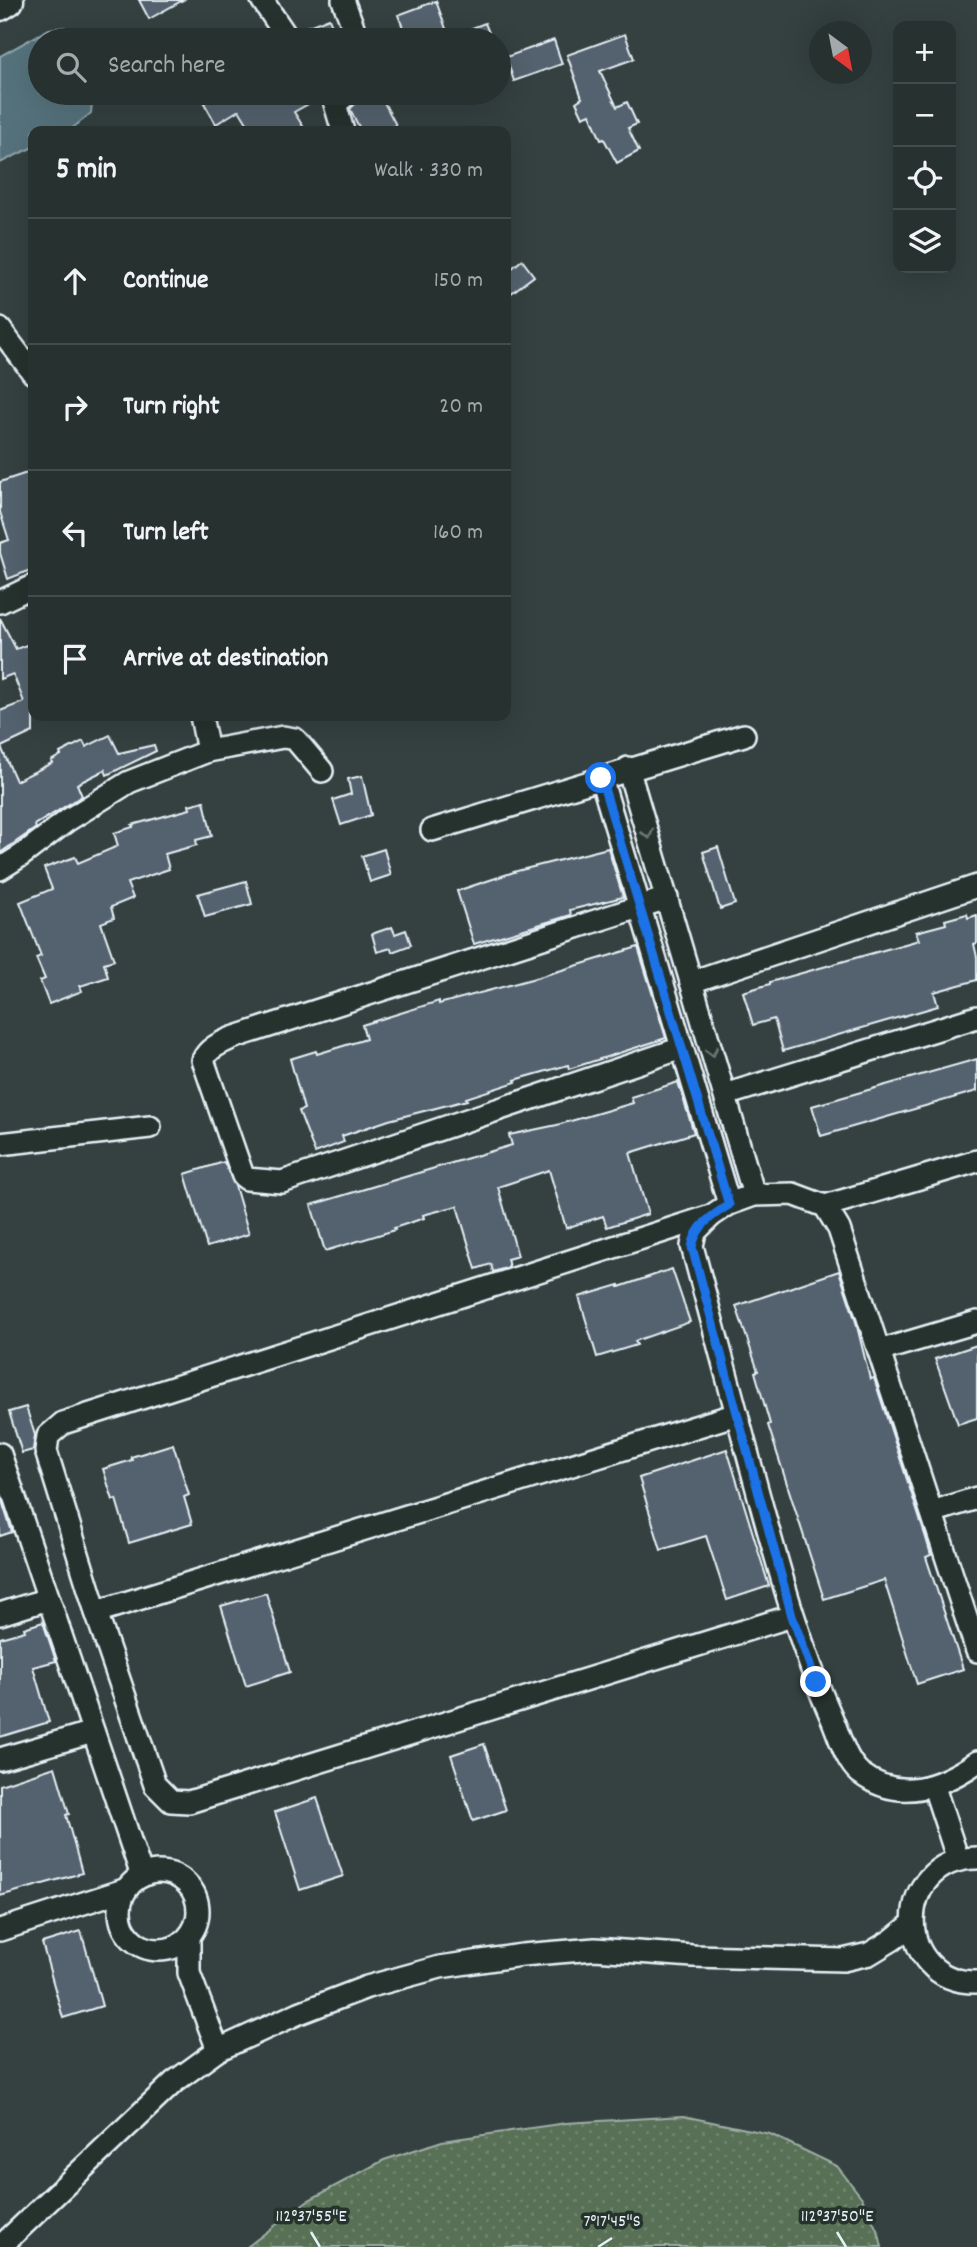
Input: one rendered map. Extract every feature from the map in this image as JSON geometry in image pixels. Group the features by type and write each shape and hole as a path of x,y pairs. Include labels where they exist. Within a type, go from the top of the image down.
{"main road":[{"path":"0,5 8,0"}],"street":[{"path":"262,0 281,28"},
{"path":"343,0 354,28"},
{"path":"338,105 342,126"},
{"path":"0,329 28,366"},
{"path":"0,602 28,588"},
{"path":"202,721 208,751"},
{"path":"432,830 628,768 744,735"},
{"path":"0,869 68,820 129,782 208,751 283,737 295,739 322,771"},
{"path":"628,768 754,1195"},
{"path":"601,778 682,1048 720,1210"},
{"path":"691,982 977,886"},
{"path":"667,898 232,1038 217,1045 203,1060 243,1175 247,1179 282,1182 682,1048"},
{"path":"725,1095 977,1017"},
{"path":"0,1144 150,1126"},
{"path":"792,1616 190,1802 171,1801 155,1785 96,1612 46,1451 48,1437 63,1423 720,1210 754,1195 793,1194 825,1206 977,1161"},
{"path":"825,1206 839,1229 977,1651"},
{"path":"720,1210 695,1232 692,1247 792,1616 816,1682 849,1759 858,1771 881,1786 912,1791 934,1787 977,1762"},
{"path":"879,1351 977,1322"},
{"path":"96,1612 737,1414"},
{"path":"2,1467 93,1731 135,1882"},
{"path":"932,1512 977,1498"},
{"path":"0,1614 48,1599"},
{"path":"0,1759 93,1731"},
{"path":"934,1787 968,1859 943,1867 929,1877 914,1907 912,1924 915,1940 922,1954 944,1975 958,1981 977,1982"},
{"path":"0,1930 162,1872 185,1881 198,1902 196,1927 189,1937 167,1950 153,1951 141,1947 130,1938 123,1927 121,1901 135,1882"},
{"path":"0,2247 174,2082 218,2050 299,2013 367,1987 440,1966 522,1955 595,1950 843,1960 869,1954 912,1924"},
{"path":"189,1937 190,1973 218,2050"},
{"path":"167,1950 190,1973"}],"green space":[{"path":"683,2116 770,2134 837,2166 862,2198 879,2234 882,2247 247,2247 307,2201 384,2160 442,2141 566,2123"}],"water":[{"path":"28,41 28,105 92,105 91,113 75,126 28,126 28,149 0,163 0,56"}],"building":[{"path":"139,0 183,0 149,19"},
{"path":"436,1 446,28 403,28 398,15"},
{"path":"329,18 333,28 303,28"},
{"path":"485,23 487,28 472,28"},
{"path":"625,34 634,59 600,71 617,107 627,102 637,124 628,128 639,151 617,163 604,139 601,140 590,114 583,117 576,102 582,98 567,55"},
{"path":"554,40 562,64 514,81 511,55"},
{"path":"205,105 307,105 294,112 303,126 249,126 239,110 216,124"},
{"path":"354,105 385,105 396,125 358,126 350,109"},
{"path":"522,260 534,276 511,293 511,269"},
{"path":"28,473 28,571 8,579 0,553 0,543 9,540 0,512 0,482"},
{"path":"0,618 16,649 28,644 28,721 33,721 33,732 1,747 16,781 52,763 60,753 83,741 86,747 110,735 119,753 154,745 156,751 107,775 105,770 77,784 82,796 35,825 36,828 0,853 0,711 24,702 13,674 0,679"},
{"path":"362,776 371,815 341,825 333,800 351,794 348,779"},
{"path":"204,801 212,836 196,840 197,845 165,854 169,869 127,883 133,898 111,907 114,918 101,923 114,960 104,963 108,977 80,986 82,991 49,1004 40,981 45,979 36,958 41,956 20,902 52,889 44,868 75,857 78,863 118,846 114,833 133,827 132,825 190,809 189,805"},
{"path":"718,847 735,904 720,909 703,852"},
{"path":"608,848 623,897 570,910 571,915 474,944 457,891 517,871"},
{"path":"384,849 391,875 370,882 362,856"},
{"path":"246,881 252,904 205,917 198,894"},
{"path":"967,914 968,918 977,915 977,943 974,944 977,980 934,992 938,1006 783,1051 774,1019 753,1025 743,992 919,940 916,932 946,924 945,920"},
{"path":"392,927 395,934 406,930 411,945 392,952 391,948 377,952 372,934"},
{"path":"638,947 666,1038 569,1069 568,1065 515,1080 516,1082 466,1098 467,1100 389,1120 342,1136 344,1142 315,1153 299,1111 304,1109 290,1059 366,1039 362,1025 439,1001 439,1004 539,977"},
{"path":"977,1059 977,1091 821,1136 812,1106"},
{"path":"678,1082 694,1133 630,1153 648,1214 607,1227 603,1216 566,1228 549,1170 498,1187 518,1256 507,1259 509,1267 493,1272 491,1264 476,1269 457,1206 423,1215 424,1218 394,1228 395,1230 325,1251 311,1205 512,1145 509,1135 557,1125 633,1103 631,1097"},
{"path":"224,1162 235,1186 249,1234 207,1247 185,1174"},
{"path":"672,1269 690,1322 635,1341 637,1345 597,1357 579,1297"},
{"path":"839,1271 856,1322 870,1379 874,1378 926,1538 931,1555 926,1557 963,1669 917,1684 884,1580 824,1599 768,1425 770,1424 755,1372 758,1371 736,1306"},
{"path":"977,1345 977,1418 958,1424 935,1359"},
{"path":"26,1407 35,1435 33,1450 22,1453 9,1412"},
{"path":"173,1444 189,1495 184,1497 192,1524 129,1543 116,1499 113,1500 103,1469"},
{"path":"727,1449 769,1586 727,1600 706,1536 661,1550 639,1478"},
{"path":"0,1495 12,1532 0,1536"},
{"path":"266,1593 290,1672 246,1686 221,1606"},
{"path":"43,1622 56,1661 33,1667 49,1722 0,1737 0,1638 25,1631 24,1628"},
{"path":"484,1744 506,1810 473,1821 451,1755"},
{"path":"55,1767 82,1873 0,1896 0,1785"},
{"path":"317,1798 343,1876 300,1890 275,1812"},
{"path":"81,1931 102,2006 63,2018 42,1943"}],"route":[{"path":"601,778 729,1205 711,1216 695,1232 692,1247 792,1616 816,1682"}]}
